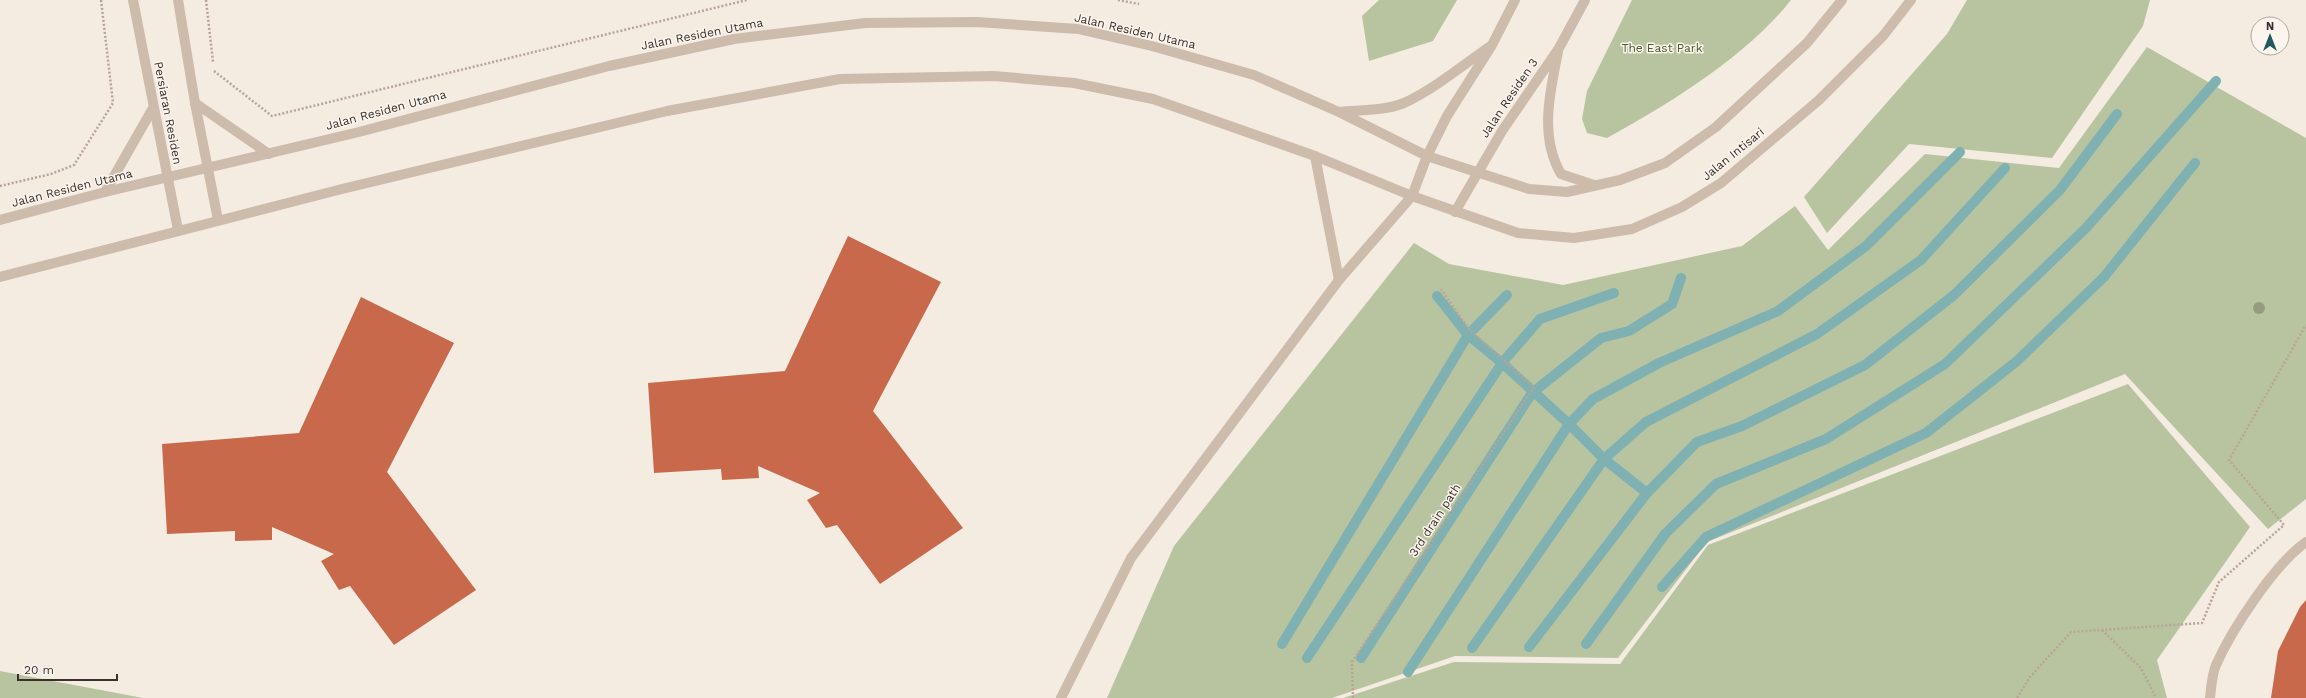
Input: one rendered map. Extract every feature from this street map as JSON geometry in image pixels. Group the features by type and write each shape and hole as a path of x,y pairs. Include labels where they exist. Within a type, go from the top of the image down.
{"street":[{"name":"Persiaran Residen","path":"133,0 178,230"},
{"path":"178,0 195,103 218,220"},
{"path":"1062,698 1131,558 1339,280 1412,196 1427,156 1447,116 1492,45 1515,0"},
{"name":"Jalan Residen 3","path":"1455,212 1502,131 1559,48 1585,0"},
{"path":"1477,172 1529,189 1549,192 1567,192 1620,180 1665,163 1716,127 1807,43 1842,0"},
{"name":"Jalan Intisari","path":"1412,196 1518,233 1574,238 1632,228 1682,207 1720,183 1819,100 1883,36 1911,0"},
{"name":"Jalan Residen Utama","path":"0,220 104,192 269,154 609,66 734,39 865,23 977,22 1078,29 1152,46 1254,75 1339,112 1427,156 1477,172"},
{"path":"1339,112 1388,108 1403,103 1426,90 1492,45"},
{"path":"1559,48 1548,115 1548,138 1555,163 1561,174 1596,185"},
{"path":"0,277 218,220 667,111 840,79 994,76 1074,83 1153,99 1315,156 1412,196"},
{"path":"195,103 269,154"},
{"path":"104,192 154,108"},
{"path":"1315,156 1339,280"},
{"path":"2210,698 2215,666 2237,625 2265,585 2306,542"}],"path":[{"path":"0,186 51,174 74,165 113,103 101,0"},
{"path":"206,0 214,73 272,116 747,0"},
{"path":"1118,0 1139,4"},
{"name":"3rd drain path","path":"1353,698 1352,662 1534,387 1469,329 1440,289"},
{"path":"2017,698 2030,677 2071,632 2202,623 2219,582 2284,525 2229,460 2306,325"},
{"path":"2102,630 2141,668 2156,698"}],"green space":[{"path":"1379,0 1457,0 1433,41 1369,61 1362,16"},
{"name":"The East Park","path":"1632,0 1791,0 1753,40 1706,77 1681,94 1607,138 1587,133 1582,119 1587,91"},
{"path":"1967,0 2150,0 2143,26 2052,158 1909,144 1827,233 1804,197 1947,34"},
{"path":"2147,47 2306,138 2306,499 2268,529 2125,374 1707,542 1618,658 1455,656 1332,698 1107,698 1174,546 1414,243 1449,264 1563,285 1742,246 1795,206 1828,250 1925,154 2059,168"},
{"path":"2128,384 2250,527 2157,660 2167,698 1343,698 1454,662 1620,664 1708,545"},
{"path":"0,671 143,698 0,698"}],"building":[{"path":"848,236 941,282 873,411 963,528 880,584 837,525 826,528 807,500 820,493 758,466 759,478 722,480 721,469 654,473 648,383 785,371"},
{"path":"361,297 454,343 387,472 476,590 394,645 350,586 339,590 321,561 334,554 272,527 272,540 235,541 235,531 167,534 162,444 299,433"},
{"path":"2306,600 2306,698 2271,698 2278,651 2300,607"}],"waterway":[{"path":"1586,644 1665,534 1716,484 1826,439 1945,364 2086,228 2216,81"},
{"path":"1529,647 1647,493 1697,442 1742,426 1865,365 1954,295 2060,190 2117,114"},
{"path":"1408,672 1569,424 1593,399 1659,363 1778,311 1866,246 1960,152"},
{"path":"1662,587 1706,537 1926,433 2017,361 2104,277 2195,163"},
{"path":"1472,648 1604,459 1646,422 1817,334 1921,260 2005,168"},
{"path":"1361,658 1532,393 1601,338 1629,331 1672,304 1681,278"},
{"path":"1307,658 1502,363 1540,319 1614,293"},
{"path":"1282,644 1468,335 1507,295"},
{"path":"1437,296 1468,335 1502,363 1569,424 1604,459 1647,493"}]}
